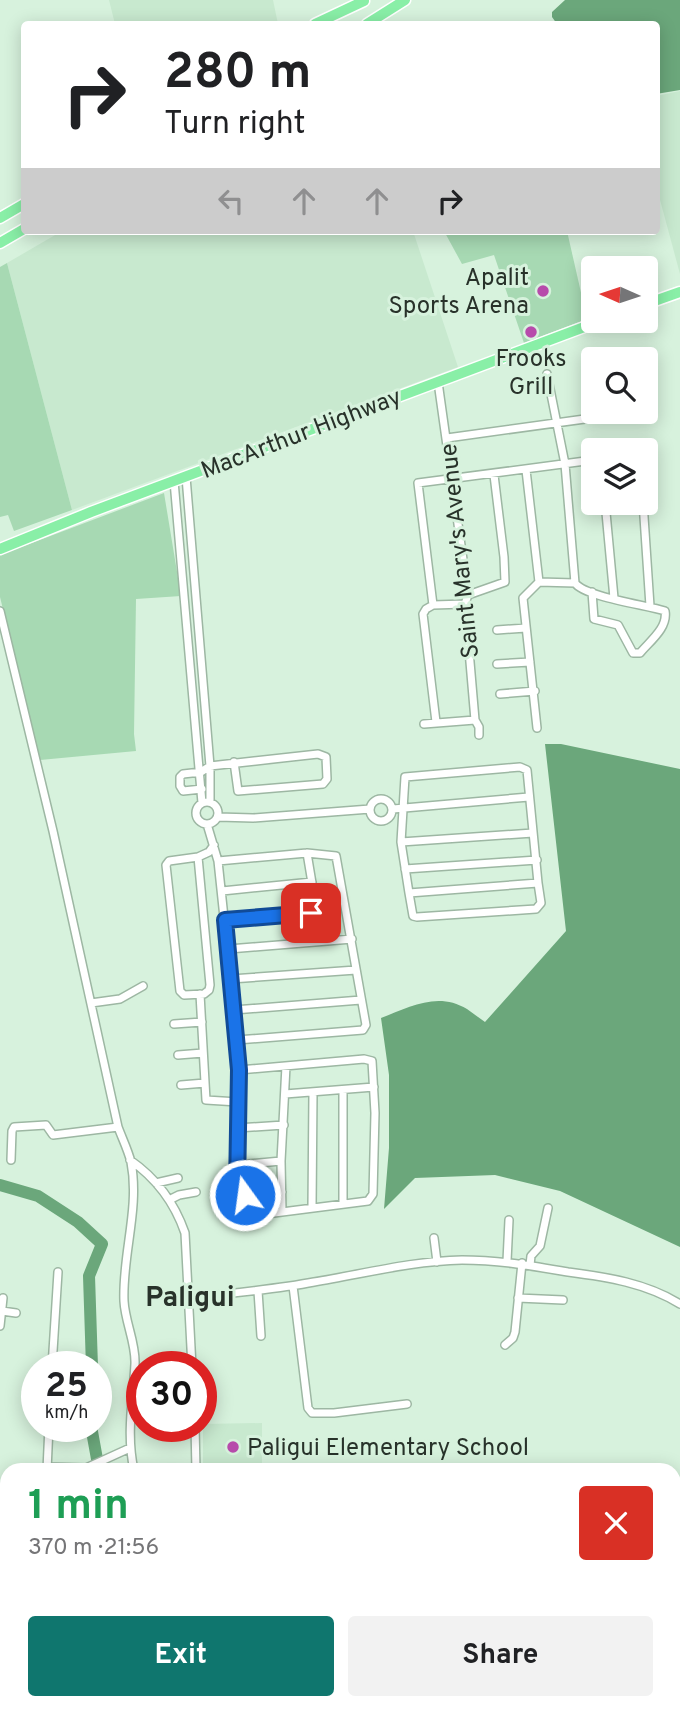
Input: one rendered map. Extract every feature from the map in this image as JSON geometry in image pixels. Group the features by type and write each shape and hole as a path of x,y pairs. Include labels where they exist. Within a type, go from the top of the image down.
{"highway":[{"path":"321,21 364,0"},
{"path":"330,21 364,0"},
{"path":"372,21 405,0"},
{"path":"0,218 21,206"},
{"path":"0,243 21,231"},
{"path":"658,300 680,292"},
{"name":"MacArthur Highway","path":"0,549 581,328"}],"street":[{"path":"547,374 565,464 575,583 592,593 665,611 666,617 657,634 636,654 618,625 594,620 592,593"},
{"name":"Saint Mary's Avenue","path":"438,382 468,595 466,604 475,720 479,735"},
{"path":"447,438 581,420"},
{"path":"433,605 418,485 581,462"},
{"path":"526,470 539,582"},
{"path":"468,595 505,582 494,475"},
{"path":"174,481 202,789 206,803 217,808 218,817 208,824 196,817 196,810 206,803 210,766 186,477"},
{"path":"176,501 188,499"},
{"path":"606,515 614,598"},
{"path":"644,515 650,606"},
{"path":"180,540 191,537"},
{"path":"537,728 523,598 539,582 575,583"},
{"path":"436,722 423,614 433,605 466,604"},
{"path":"0,611 53,831 118,1127 130,1160 132,1210 124,1288 126,1316 135,1359 131,1402 130,1448 133,1463"},
{"path":"497,630 526,628"},
{"path":"188,631 199,631"},
{"path":"497,664 530,662"},
{"path":"500,694 535,691"},
{"path":"424,724 475,720"},
{"path":"202,789 186,791 180,786 180,778 183,774 201,772 210,766 234,762 321,754 326,757 327,779 323,784 238,791 234,762"},
{"path":"523,767 527,770 529,797 541,903 536,909 413,916 410,911 401,842 404,779 409,775 523,767"},
{"path":"393,809 529,797"},
{"path":"383,799 389,802 393,809 389,819 382,822 372,817 370,809 376,800 383,799"},
{"path":"218,817 253,818 370,809"},
{"path":"208,824 219,861 237,1040 237,1188 240,1194 282,1192"},
{"path":"401,842 533,833"},
{"path":"198,858 210,985 209,990 201,994 184,995 180,991 166,865 169,861 198,858 209,852 214,845"},
{"path":"219,861 307,853 336,856 366,1025 363,1030 237,1040"},
{"path":"225,920 311,913 315,901 307,853"},
{"path":"405,869 537,860"},
{"path":"222,891 312,882"},
{"path":"409,893 538,884"},
{"path":"229,949 352,939"},
{"path":"232,979 356,970"},
{"path":"91,1003 120,999 143,986"},
{"path":"201,994 206,1100 238,1102"},
{"path":"234,1010 361,1000"},
{"path":"174,1024 202,1022"},
{"path":"178,1055 203,1053"},
{"path":"239,1070 368,1059 373,1063 373,1194 368,1201 258,1215 254,1195"},
{"path":"282,1212 281,1161 286,1066"},
{"path":"181,1085 205,1083"},
{"path":"285,1094 374,1087"},
{"path":"343,1204 344,1090"},
{"path":"312,1207 313,1093"},
{"path":"11,1160 14,1127 46,1125 52,1135 118,1127"},
{"path":"237,1128 284,1125"},
{"path":"130,1160 156,1183 169,1200 185,1233 191,1351"},
{"path":"237,1165 281,1161"},
{"path":"156,1183 178,1178"},
{"path":"169,1200 196,1192"},
{"path":"505,1345 513,1338 526,1264 541,1246 548,1208"},
{"path":"507,1261 509,1220"},
{"path":"434,1238 437,1262"},
{"path":"187,1298 293,1286 437,1262 507,1261 635,1284 657,1291 680,1304"},
{"path":"53,1351 58,1272"},
{"path":"293,1286 308,1408 312,1413 407,1404"},
{"path":"258,1290 261,1336"},
{"path":"0,1326 3,1298"},
{"path":"518,1298 563,1300"},
{"path":"2,1311 16,1313"},
{"path":"47,1463 48,1442"},
{"path":"195,1442 196,1463"},
{"path":"94,1463 130,1448"}],"shaded area":[{"path":"109,0 273,0 277,21 114,21"},
{"path":"565,0 680,0 680,90 660,93 660,21 555,21 552,12"},
{"path":"680,91 680,274 660,200 660,95"},
{"path":"55,235 414,235 458,367 72,510 7,263"},
{"name":"Apalit Sports Arena","path":"446,235 568,235 581,293 581,321 524,343 494,255 462,264"},
{"path":"7,263 72,510 14,531 8,515 0,517 0,267"},
{"path":"164,493 181,596 136,599 136,751 40,760 0,597 0,555"},
{"path":"545,744 561,744 680,769 680,1247 560,1191 495,1175 415,1178 384,1209 389,1148 389,1075 381,1018 424,1003 445,1001 467,1009 485,1022 566,931"},
{"name":"Paligui Elementary School","path":"262,1423 262,1463 203,1463 203,1442 217,1442 217,1424"}],"waterway":[{"path":"0,1185 38,1196 78,1222 102,1244 89,1276 91,1351"},
{"path":"94,1442 98,1463"}],"place":[{"name":"Apalit Sports Arena","path":"543,291"},
{"name":"Frooks Grill","path":"531,332"},
{"name":"Paligui Elementary School","path":"233,1447"}],"district":[{"name":"Paligui","path":"190,1296"}],"route":[{"path":"245,1195 240,1194 237,1188 239,1070 225,920 311,913"}]}
